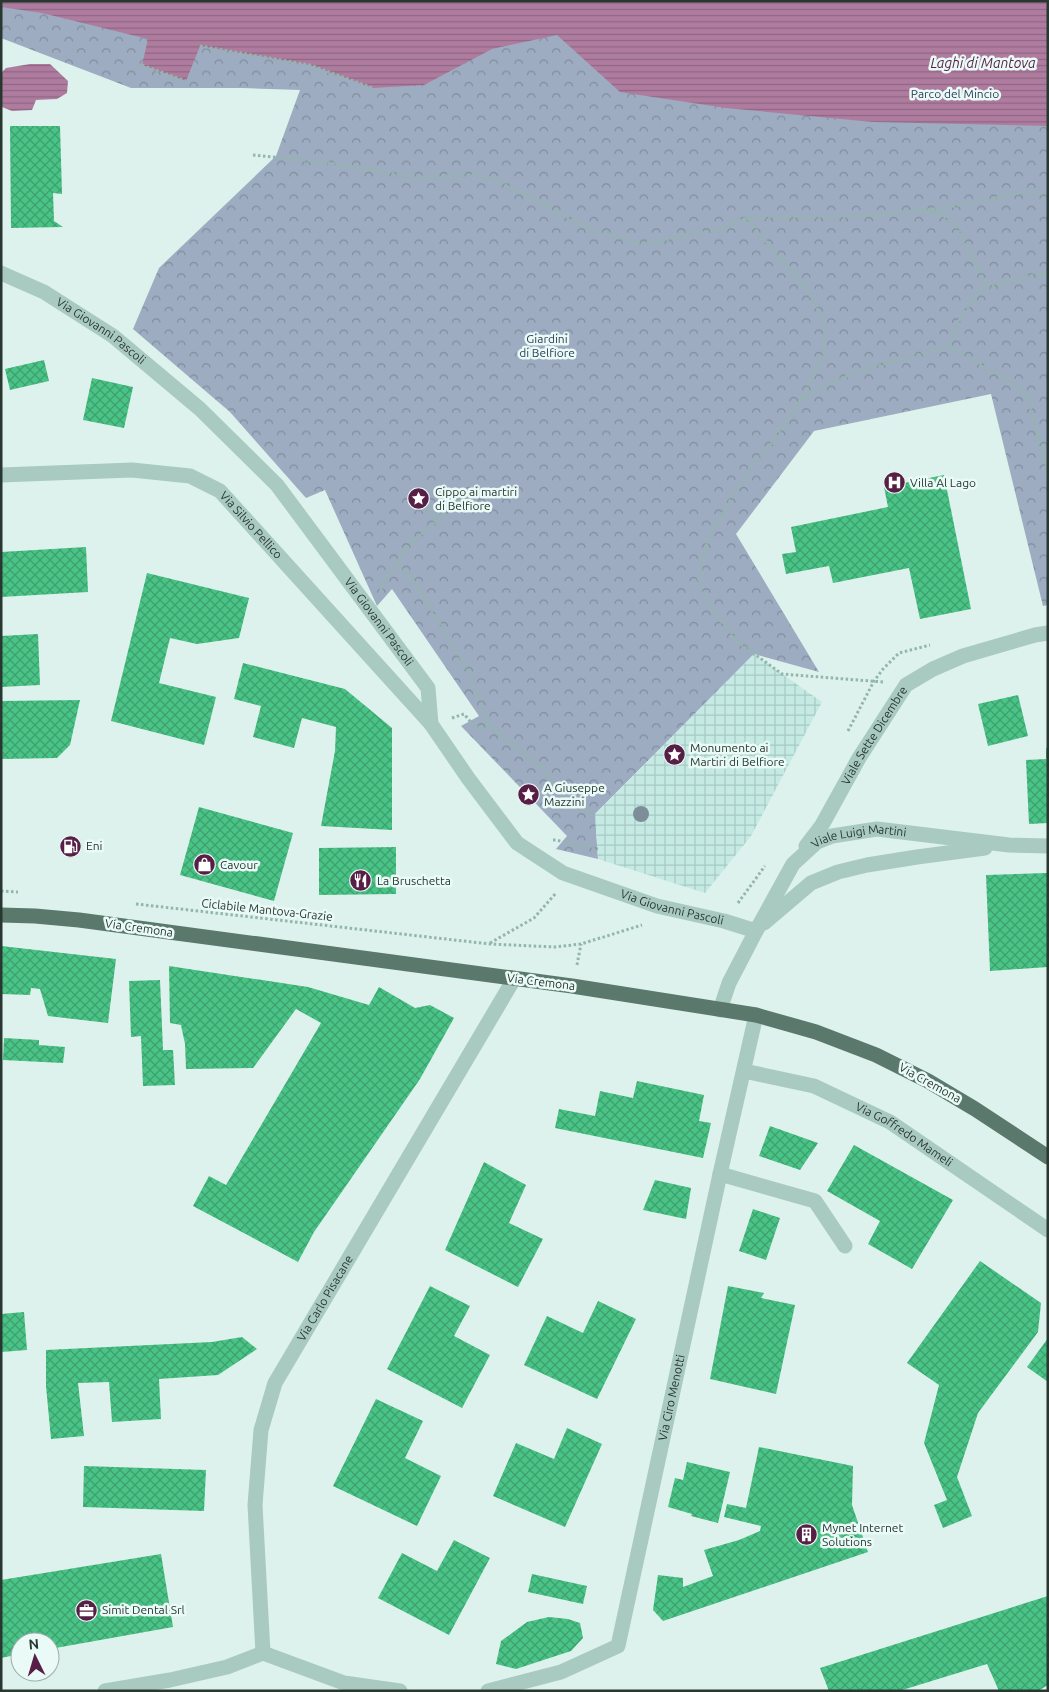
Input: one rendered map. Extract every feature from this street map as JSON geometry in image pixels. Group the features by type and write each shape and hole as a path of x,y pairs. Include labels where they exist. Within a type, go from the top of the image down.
{"main road":[{"name":"Via Cremona","path":"1,915 79,920 572,986 756,1015 816,1032 876,1055 944,1090 1048,1156"}],"street":[{"name":"Via Giovanni Pascoli","path":"1,273 44,292 112,336 200,409 277,485 428,688 431,724 468,778 517,842 563,872 571,875 657,906 724,921 756,931"},
{"name":"Via Silvio Pellico","path":"1,475 132,470 190,476 220,492 431,724"},
{"name":"Viale Sette Dicembre","path":"793,864 822,825 858,758 906,685 932,669 963,656 1048,633"},
{"name":"Viale Luigi Martini","path":"720,1010 729,983 793,864 817,842 832,836 877,829 1009,845 1048,846"},
{"name":"Viale Luigi Martini","path":"756,931 811,882 838,872 916,857 1009,845"},
{"name":"Via Carlo Pisacane","path":"263,1652 255,1505 261,1430 275,1383 514,979"},
{"name":"Via Ciro Menotti","path":"488,1691 561,1672 618,1646 756,1015"},
{"name":"Via Goffredo Mameli","path":"744,1071 814,1086 890,1122 1048,1230"},
{"path":"720,1174 815,1201 845,1246"},
{"path":"105,1691 170,1680 227,1667 263,1652 344,1683 400,1691"}],"path":[{"path":"200,46 310,65 373,88"},
{"path":"142,65 186,81"},
{"path":"252,154 272,158 322,162 416,177 479,175 506,184 586,227 641,244 722,228 746,218 854,217 945,208 1025,192 1048,193"},
{"path":"921,209 944,216 957,228 987,287"},
{"path":"746,218 804,285 826,324 822,359 802,399 776,439 754,464 727,505 707,542 698,582 717,617 742,645 782,674 906,685"},
{"path":"949,346 956,324 976,295 987,287 1038,274 1048,274"},
{"path":"802,399 832,382 862,370 949,346 1010,381 1028,394 1048,474"},
{"path":"381,586 408,546 473,488"},
{"path":"425,506 437,520"},
{"path":"396,562 411,577 468,670 490,727 540,766 568,804 595,814"},
{"path":"464,714 475,727 490,727"},
{"path":"557,840 572,845 598,849"},
{"path":"490,944 534,918 571,875"},
{"path":"1,891 20,892"},
{"name":"Ciclabile Mantova-Grazie","path":"129,903 490,944 555,947 581,944 650,922"}],"green space":[{"name":"Giardini di Belfiore","path":"1,1 1048,1 1048,605 1043,606 991,394 814,431 736,534 819,672 754,654 595,814 598,859 556,849 567,836 461,726 479,716 392,589 377,606 325,490 306,498 230,412 133,329 159,268 276,156 300,90 131,88 1,38"}],"shaded area":[{"path":"754,654 822,702 751,836 705,893 598,859 595,814"}],"water":[{"name":"Laghi di Mantova","path":"1,1 1048,1 1048,126 873,122 726,108 620,92 557,35 492,49 424,85 373,88 310,65 200,46 186,81 142,65 148,39 42,13 1,7"},
{"path":"30,64 50,64 68,81 67,93 57,99 36,100 32,110 12,111 2,107 1,73 6,68"}],"building":[{"path":"10,126 60,126 62,194 53,193 54,221 63,227 11,228"},
{"path":"44,360 49,381 10,390 5,369"},
{"path":"92,378 133,387 124,428 83,420"},
{"path":"944,475 971,609 920,619 909,568 833,583 829,566 786,574 782,554 796,552 791,527 888,507 884,487"},
{"path":"86,547 88,592 1,597 1,552"},
{"path":"147,573 249,598 239,638 197,644 170,638 159,683 216,697 204,745 111,721"},
{"path":"38,634 40,685 1,687 1,636"},
{"path":"243,663 345,689 392,728 392,830 321,826 335,751 336,727 302,718 294,748 253,737 261,706 234,699"},
{"path":"1018,695 1028,736 988,746 978,704"},
{"path":"80,700 70,745 57,758 1,759 1,701"},
{"path":"1046,748 1048,748 1048,823 1029,824 1026,760 1046,759"},
{"path":"199,807 293,833 274,901 180,875"},
{"path":"396,847 396,894 319,895 319,848"},
{"path":"1047,873 1048,967 990,971 986,875"},
{"path":"1,946 116,959 108,1023 48,1016 40,989 31,988 30,995 1,994"},
{"path":"169,966 308,987 369,1005 379,987 415,1008 430,1005 454,1018 420,1079 314,1232 298,1262 193,1206 209,1176 226,1185 321,1023 296,1009 253,1068 186,1069 185,1044 181,1025 170,1023"},
{"path":"160,980 163,1050 173,1050 175,1085 143,1086 141,1036 131,1037 129,981"},
{"path":"4,1038 39,1040 39,1045 65,1047 63,1063 3,1060"},
{"path":"637,1081 704,1095 699,1121 711,1123 703,1158 555,1128 559,1109 595,1116 600,1091 633,1098"},
{"path":"770,1126 818,1143 800,1170 759,1156"},
{"path":"854,1145 953,1200 912,1269 868,1244 880,1221 827,1191"},
{"path":"484,1162 526,1185 509,1223 543,1239 518,1287 445,1250"},
{"path":"655,1180 691,1188 686,1219 643,1210"},
{"path":"753,1209 780,1218 766,1260 739,1251"},
{"path":"980,1261 1041,1303 1038,1332 978,1413 957,1477 972,1516 943,1528 934,1505 947,1500 924,1443 939,1385 907,1363"},
{"path":"430,1286 470,1306 454,1336 490,1355 462,1408 387,1369"},
{"path":"728,1286 764,1293 761,1298 795,1305 776,1394 710,1379"},
{"path":"598,1301 636,1319 597,1399 524,1365 547,1316 583,1333"},
{"path":"24,1312 27,1350 1,1352 1,1314"},
{"path":"242,1337 257,1349 218,1375 159,1379 161,1419 112,1422 109,1382 78,1383 84,1436 51,1439 46,1386 46,1350 212,1342"},
{"path":"1048,1338 1048,1382 1027,1367"},
{"path":"376,1399 423,1421 405,1458 441,1476 417,1526 333,1486"},
{"path":"567,1428 602,1444 565,1527 493,1496 516,1443 554,1459"},
{"name":"Mynet Internet Solutions","path":"759,1447 853,1466 852,1505 868,1552 663,1621 653,1610 658,1575 683,1578 683,1587 713,1576 704,1550 739,1540 760,1531 761,1526 724,1517 727,1504 746,1508"},
{"path":"687,1462 730,1472 718,1523 691,1516 692,1514 668,1507 675,1478 683,1480"},
{"path":"84,1466 206,1470 204,1511 83,1507"},
{"path":"454,1540 490,1558 449,1635 378,1598 402,1553 437,1571"},
{"path":"161,1554 173,1627 60,1647 60,1632 10,1632 10,1656 1,1658 1,1580"},
{"path":"532,1574 587,1586 583,1604 528,1592"},
{"path":"1048,1596 1048,1685 1038,1691 999,1691 987,1664 899,1691 829,1691 820,1668"},
{"path":"549,1617 568,1619 580,1623 583,1638 571,1651 516,1669 496,1664 501,1641 527,1622"}],"place":[{"name":"Villa Al Lago","path":"894,483"},
{"name":"Cippo ai martiri di Belfiore","path":"419,499"},
{"name":"Monumento ai Martiri di Belfiore","path":"674,755"},
{"name":"A Giuseppe Mazzini","path":"528,795"},
{"name":"Eni","path":"70,846"},
{"name":"Cavour","path":"204,865"},
{"name":"La Bruschetta","path":"361,881"},
{"name":"Mynet Internet Solutions","path":"806,1535"},
{"name":"Simit Dental Srl","path":"86,1610"}],"park label":[{"name":"Parco del Mincio","path":"955,94"}]}
